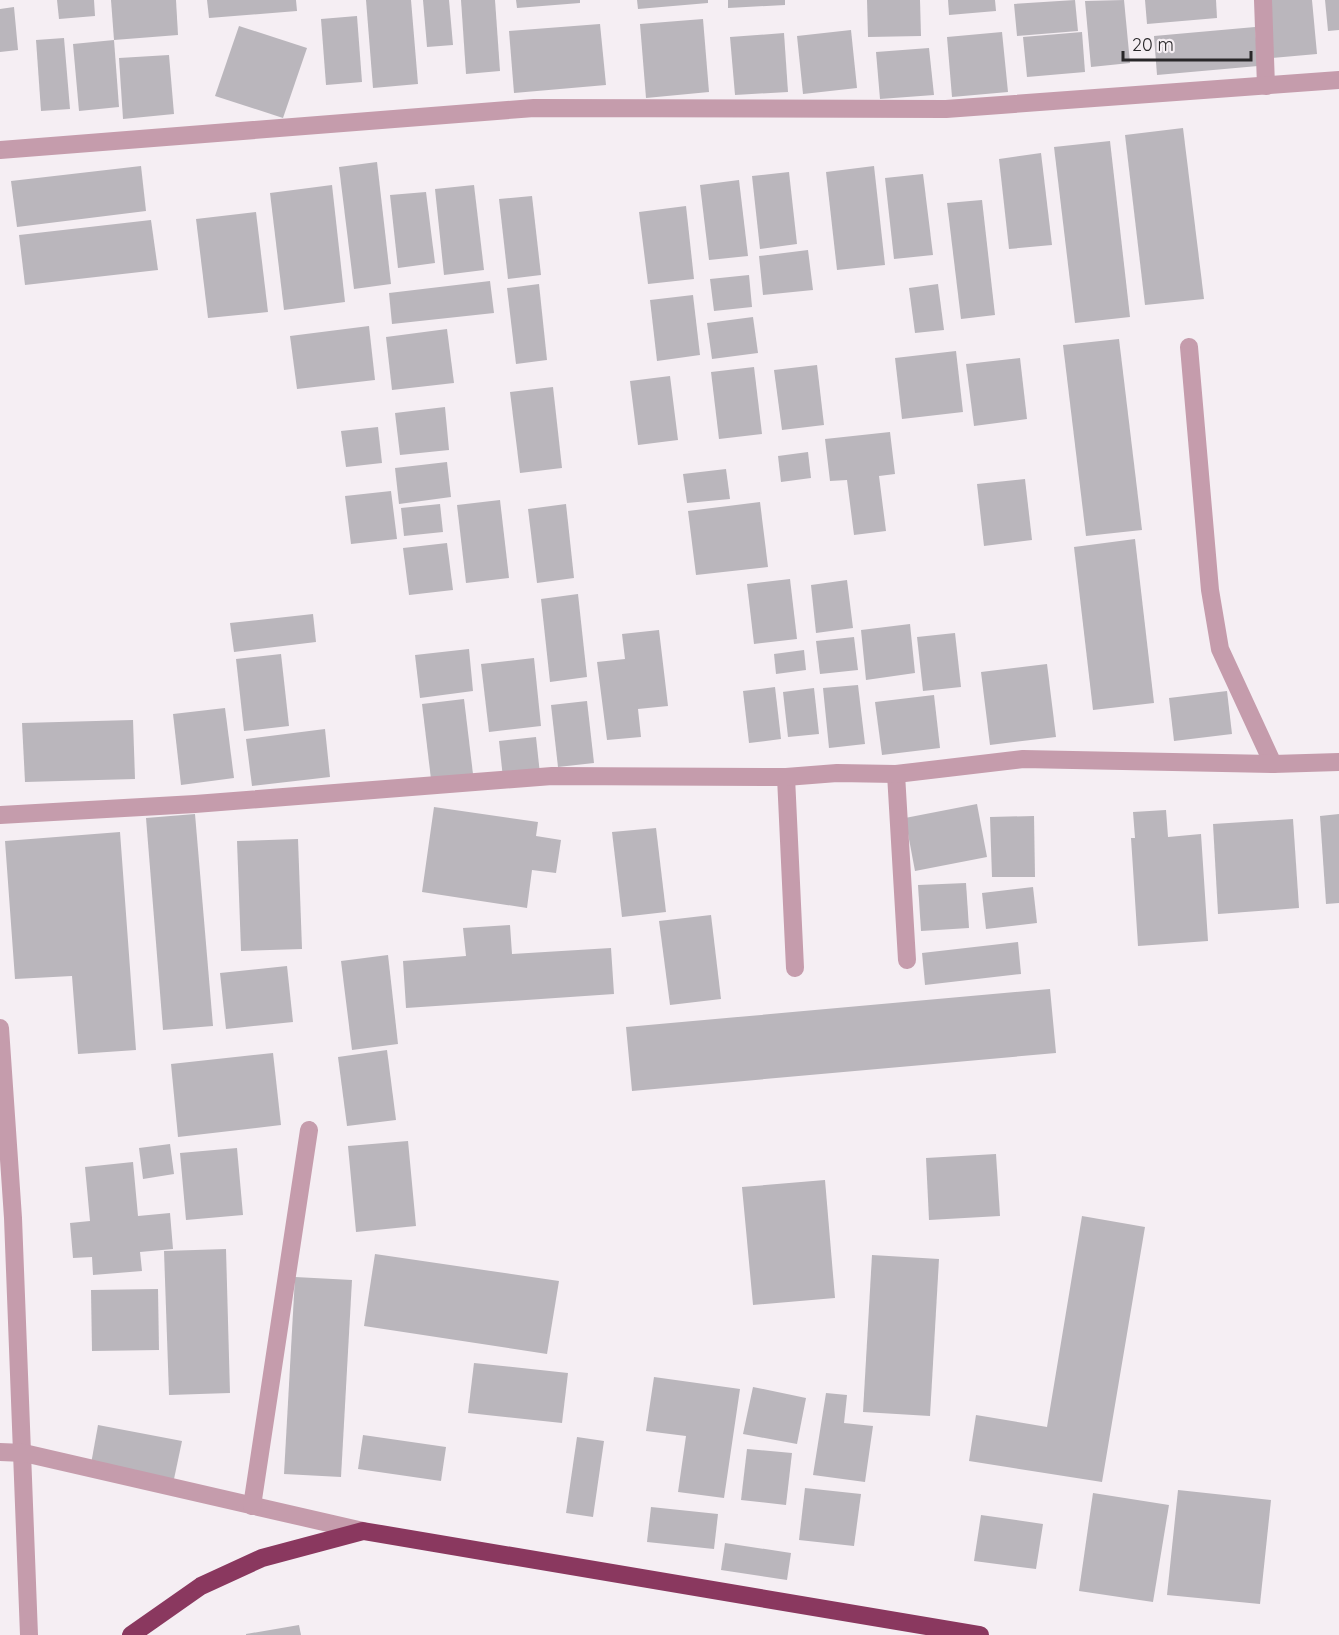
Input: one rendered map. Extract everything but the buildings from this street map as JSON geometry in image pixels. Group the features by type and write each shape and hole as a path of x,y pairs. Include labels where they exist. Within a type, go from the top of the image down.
{"highway":[{"path":"131,1635 201,1586 262,1558 363,1531 980,1635"}],"street":[{"path":"1263,0 1266,86"},
{"path":"0,150 534,108 946,109 1339,80"},
{"path":"1190,347 1210,590 1220,649 1273,764"},
{"path":"0,815 195,804 552,776 786,777 837,773 896,774 1023,759 1273,764 1339,762"},
{"path":"896,774 907,960"},
{"path":"786,777 795,968"},
{"path":"0,1028 13,1218 24,1453 29,1635"},
{"path":"252,1506 309,1130"},
{"path":"0,1452 24,1453 363,1531"}]}
